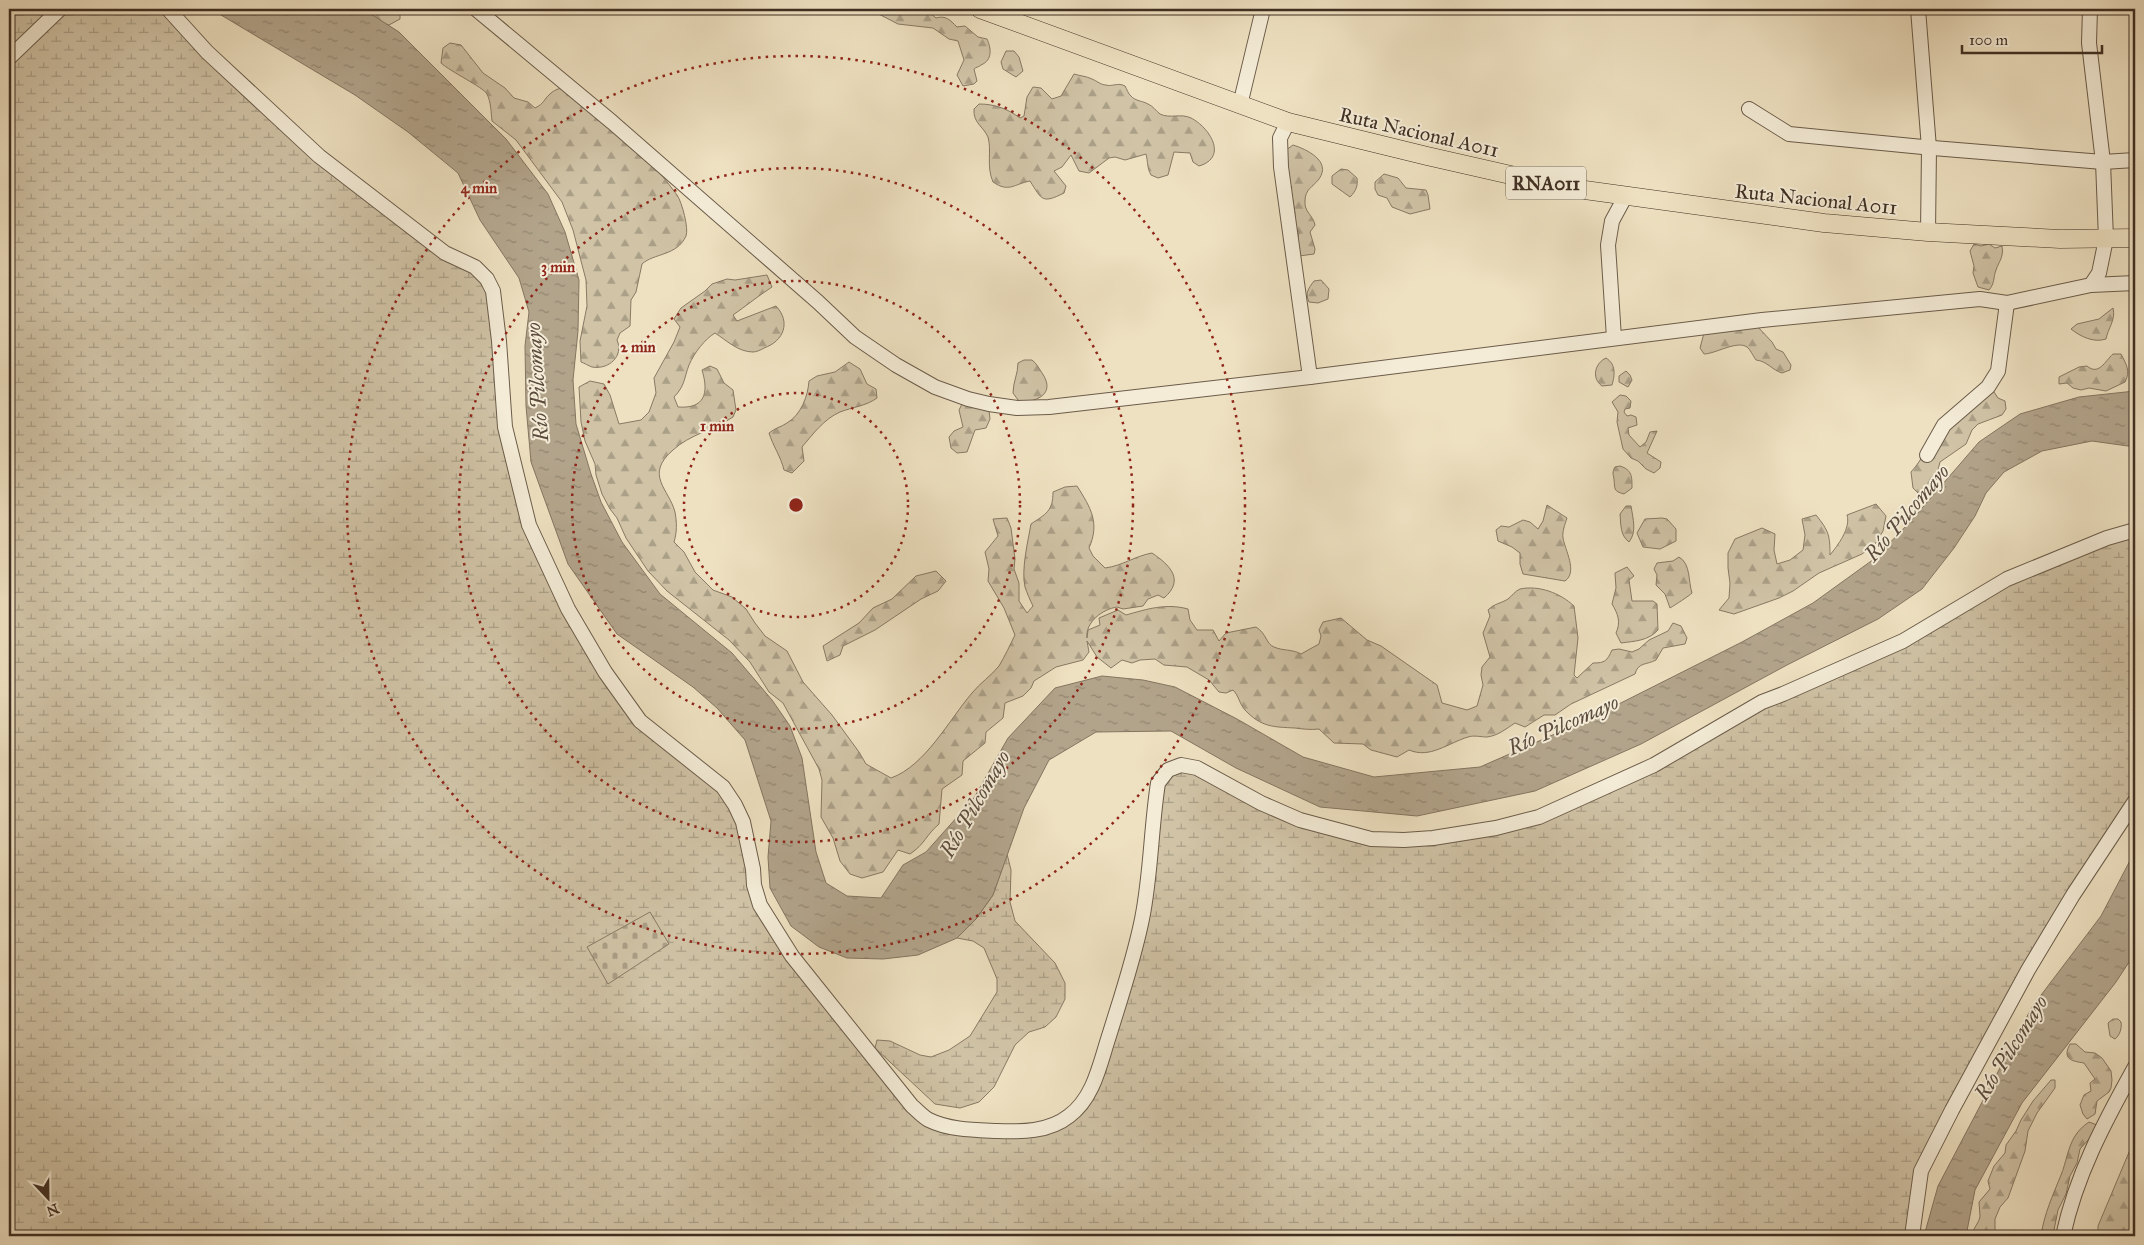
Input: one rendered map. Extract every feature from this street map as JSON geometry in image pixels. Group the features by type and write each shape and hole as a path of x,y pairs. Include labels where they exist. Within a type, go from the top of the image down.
{"main road":[{"name":"Ruta Nacional A011","path":"980,9 1288,122 1553,185 1625,197 1824,223 1928,232 2106,239 2135,238"}],"street":[{"path":"9,58 60,9"},
{"path":"168,9 207,52 319,156 445,253 475,267 487,278 493,291 499,340 504,427 530,525 568,609 605,672 640,721 724,787 735,804 743,822 753,870 754,885 760,905 792,956 912,1106 928,1120 947,1126 975,1130 1040,1130 1070,1116 1088,1096 1132,961 1142,918 1158,783 1168,770 1181,765 1197,768 1261,803 1300,820 1371,839 1404,840 1433,838 1504,826 1539,817 1624,780 1654,765 1762,702 1792,691 1903,641 2007,579 2107,538 2135,530"},
{"path":"476,9 620,129 818,302 855,337 896,365 935,387 989,404 1017,408 1050,408 1762,320 1980,299 2007,302 2091,285 2135,283"},
{"path":"1240,105 1263,9"},
{"path":"1918,9 1929,148 1928,232"},
{"path":"2090,9 2089,43 2103,162 2106,239 2099,274 2091,285"},
{"path":"1749,109 1789,134 1929,148 2103,162 2135,160"},
{"path":"1288,122 1280,138 1282,167 1310,377"},
{"path":"1614,338 1608,246 1612,221 1625,197"},
{"path":"1927,455 1944,425 1988,387 1998,371 2007,302"},
{"path":"1912,1236 1921,1171 1952,1110 2033,962 2073,895 2135,802"},
{"path":"2064,1236 2067,1218 2084,1165 2110,1112 2135,1068"}],"green space":[{"path":"9,9 168,9 319,156 487,279 505,427 529,525 568,609 640,721 735,805 760,905 928,1120 1040,1130 1088,1096 1132,961 1158,783 1181,765 1300,820 1404,840 1539,817 1976,597 2135,530 2135,801 2073,895 1921,1171 1912,1236 9,1236"},
{"path":"359,9 396,9 400,13 400,19 389,25 378,22"},
{"path":"869,9 925,9 936,18 950,20 957,27 965,26 978,37 987,39 990,54 985,63 974,69 977,81 974,84 963,86 957,75 964,60 958,41 949,39 933,28 898,24"},
{"path":"450,43 461,45 483,73 505,88 514,98 528,102 535,108 541,105 555,90 570,86 640,152 666,180 679,198 686,222 686,236 671,251 647,260 642,264 636,292 631,300 630,326 620,333 617,340 619,346 617,356 609,364 592,367 581,362 580,341 587,306 586,280 573,230 562,202 516,140 492,121 487,94 480,87 441,63 443,48"},
{"path":"1006,51 1014,51 1019,57 1023,71 1016,77 1003,69 1001,62"},
{"path":"1074,74 1090,78 1104,85 1120,84 1125,86 1133,98 1150,105 1160,114 1183,116 1198,122 1213,142 1213,156 1208,162 1199,166 1193,162 1190,153 1174,152 1168,175 1158,178 1151,175 1146,154 1125,160 1115,157 1109,158 1089,173 1079,171 1071,155 1062,167 1054,171 1066,186 1064,193 1047,199 1040,196 1030,181 1012,187 1003,187 993,182 990,170 988,137 975,118 974,109 979,104 996,106 1020,118 1024,116 1027,97 1033,87 1041,88 1052,99 1061,96"},
{"path":"1293,145 1304,149 1316,157 1322,167 1319,179 1305,197 1306,208 1315,225 1310,232 1315,249 1314,254 1299,256 1297,243 1299,232 1293,225 1295,213 1292,187 1285,182 1286,150"},
{"path":"1341,169 1348,170 1357,178 1356,188 1350,197 1332,184 1332,176"},
{"path":"1384,174 1398,178 1406,188 1426,190 1430,209 1410,214 1392,207 1387,198 1378,195 1375,189 1375,182"},
{"path":"1974,244 1981,246 1989,244 1995,248 2002,246 2002,256 1989,290 1978,287 1973,273 1974,266 1970,251"},
{"path":"767,275 772,287 733,315 737,321 776,306 781,312 784,324 781,336 771,345 753,352 737,348 715,333 694,356 682,385 674,397 678,407 687,407 699,402 705,392 702,370 710,366 717,369 724,383 733,390 736,410 733,417 679,445 660,467 659,475 661,482 675,512 676,535 674,542 684,552 695,572 713,590 732,597 746,609 765,636 787,651 803,682 832,715 866,764 891,778 903,772 926,753 972,693 999,666 1015,635 1004,608 988,581 989,569 985,552 998,536 993,519 1007,518 1011,528 1015,559 1014,569 1019,583 1019,601 1027,613 1033,606 1024,580 1025,556 1031,524 1048,511 1052,504 1053,492 1065,487 1077,486 1090,509 1094,531 1089,548 1093,556 1105,568 1152,553 1169,568 1173,573 1174,579 1174,585 1164,598 1158,595 1148,599 1143,606 1123,609 1117,607 1101,613 1089,627 1087,632 1087,638 1088,630 1100,625 1099,618 1118,610 1126,615 1149,609 1180,607 1188,609 1190,620 1197,630 1213,630 1219,641 1226,633 1256,627 1271,646 1301,654 1319,644 1321,636 1319,630 1323,622 1341,618 1367,640 1381,646 1437,685 1442,703 1467,710 1477,706 1483,685 1482,667 1490,657 1483,633 1490,616 1488,610 1508,599 1520,589 1534,588 1549,591 1562,597 1574,606 1578,638 1574,675 1577,678 1593,663 1605,661 1612,650 1619,649 1632,652 1639,649 1649,640 1668,631 1673,623 1681,626 1687,638 1685,644 1663,648 1656,660 1638,667 1635,674 1571,704 1555,715 1544,715 1525,727 1515,723 1491,736 1470,736 1439,749 1424,753 1409,750 1397,757 1371,750 1363,744 1334,743 1319,729 1280,727 1262,723 1245,710 1233,690 1226,693 1219,692 1209,680 1187,667 1164,665 1155,659 1140,660 1132,663 1122,660 1111,668 1097,657 1087,641 1089,652 1083,660 1056,667 1034,681 1031,688 1023,696 1005,703 1003,718 986,732 985,743 963,761 962,775 942,789 939,824 919,847 910,854 898,850 883,872 862,878 850,874 840,861 833,838 821,817 822,780 819,769 783,703 769,692 750,662 729,640 667,591 648,571 626,538 617,518 602,494 596,475 595,464 585,441 581,422 579,387 590,381 604,384 610,395 619,424 641,420 649,412 656,393 654,378 680,327 674,319 681,308 712,284 727,279 735,280"},
{"path":"1321,280 1329,289 1328,299 1318,303 1309,302 1307,294 1309,289 1314,281"},
{"path":"2113,308 2113,320 2106,339 2088,338 2071,329 2077,324 2099,319"},
{"path":"1756,325 1776,349 1783,352 1791,365 1790,370 1782,373 1756,360 1748,348 1743,345 1704,354 1700,348 1704,333"},
{"path":"2113,354 2121,354 2126,364 2128,374 2125,382 2106,391 2089,388 2081,390 2073,388 2067,383 2059,384 2059,377 2079,367 2098,368"},
{"path":"1606,358 1612,363 1614,377 1612,385 1602,386 1596,379 1596,371 1599,363"},
{"path":"1024,360 1032,360 1035,363 1045,379 1047,389 1037,399 1024,402 1018,400 1013,393 1018,363"},
{"path":"849,362 860,369 867,384 876,389 877,398 864,405 834,415 819,427 802,447 804,461 792,473 784,470 769,433 792,420 800,410 807,393 809,381 817,376 835,372"},
{"path":"1626,371 1632,380 1628,387 1619,382 1619,376"},
{"path":"1990,386 1998,398 2005,401 2006,409 2002,415 1978,424 1972,430 1966,444 1940,462 1938,470 1940,485 1935,491 1919,494 1913,488 1911,472 1922,457 1940,422 1959,403"},
{"path":"1620,395 1626,396 1631,401 1630,408 1625,409 1624,412 1627,416 1636,417 1637,425 1628,428 1629,435 1640,447 1646,442 1650,432 1657,431 1647,453 1661,462 1660,468 1654,473 1631,458 1623,449 1617,422 1618,412 1612,402"},
{"path":"963,402 989,410 990,419 986,428 975,430 967,452 957,453 951,448 949,437 954,431 963,427 959,410"},
{"path":"1620,466 1627,469 1631,477 1632,488 1624,494 1616,491 1615,487 1613,472 1615,467"},
{"path":"1876,504 1886,516 1883,531 1875,544 1862,554 1819,573 1779,598 1734,614 1719,610 1729,598 1728,553 1735,539 1762,528 1775,534 1774,550 1777,564 1790,560 1803,550 1805,535 1802,519 1816,515 1828,534 1830,555 1845,531 1848,520 1847,515"},
{"path":"1547,505 1567,518 1563,536 1571,567 1569,577 1565,581 1523,574 1520,564 1520,553 1498,541 1496,530 1501,526 1509,527 1523,520 1530,522 1538,529 1543,521"},
{"path":"1626,506 1631,506 1634,525 1633,534 1629,542 1622,533 1620,514"},
{"path":"1645,519 1667,519 1676,529 1676,541 1660,549 1643,547 1637,533"},
{"path":"1679,557 1686,564 1692,593 1670,608 1665,594 1656,585 1657,575 1654,569 1657,563 1673,561"},
{"path":"1627,567 1634,576 1629,580 1632,601 1653,601 1657,604 1658,630 1646,638 1621,643 1616,633 1618,618 1612,604 1616,588 1615,573"},
{"path":"936,571 946,581 938,591 921,599 875,630 843,646 840,655 827,661 823,646 859,623 873,608 892,599 916,576"},
{"path":"1007,854 1011,870 1010,902 1015,921 1055,963 1065,983 1065,999 1056,1017 1045,1027 1029,1032 1015,1045 994,1087 979,1102 960,1108 935,1104 875,1048 877,1040 890,1041 920,1055 931,1057 949,1050 970,1036 997,992 997,979 984,948 973,941 957,938 976,919 993,895"},
{"path":"650,912 669,944 608,984 587,947"},
{"path":"2113,1019 2118,1019 2121,1022 2121,1029 2115,1039 2110,1036 2108,1023"},
{"path":"2070,1044 2076,1044 2085,1052 2095,1053 2102,1058 2111,1071 2112,1080 2109,1092 2097,1101 2095,1114 2087,1119 2080,1105 2084,1095 2091,1091 2090,1083 2095,1079 2084,1063 2072,1060 2067,1056"},
{"path":"2051,1080 2055,1080 2055,1088 2037,1113 2028,1131 2025,1151 2008,1198 2000,1207 1995,1219 1994,1236 1971,1236 1980,1218 1979,1202 1990,1189 1988,1181 1994,1166 2005,1153 2006,1145 2033,1101"},
{"path":"2089,1122 2097,1125 2096,1131 2080,1149 2077,1163 2070,1176 2066,1194 2058,1210 2054,1230 2055,1236 2041,1236 2047,1212 2071,1145 2078,1132"},
{"path":"2135,1138 2135,1236 2098,1236 2098,1226"}],"water":[{"name":"Río Pilcomayo","path":"211,9 363,9 399,32 506,139 548,194 565,232 579,280 578,331 573,380 576,424 601,502 622,542 660,594 732,653 772,700 790,726 802,758 816,852 826,883 847,896 881,898 903,865 926,852 974,798 1008,738 1055,688 1102,676 1143,680 1175,687 1237,719 1303,757 1374,777 1480,767 1589,719 1742,642 1813,603 1874,559 1910,522 1979,442 2020,414 2079,397 2135,391 2135,447 2092,441 2042,451 2004,472 1986,493 1975,516 1954,548 1922,589 1878,619 1787,665 1641,744 1535,791 1417,816 1320,807 1236,768 1171,731 1096,732 1049,760 1024,808 993,895 976,919 957,938 918,955 883,959 847,958 819,947 791,926 770,888 768,857 771,821 745,740 717,708 693,687 617,634 568,564 531,462 526,406 525,346 529,312 519,278 480,220 458,173 408,132 355,95"},
{"name":"Río Pilcomayo","path":"2135,851 2135,953 2116,982 2022,1103 1975,1190 1966,1236 1924,1236 1938,1186 2032,1007 2101,916"}]}
